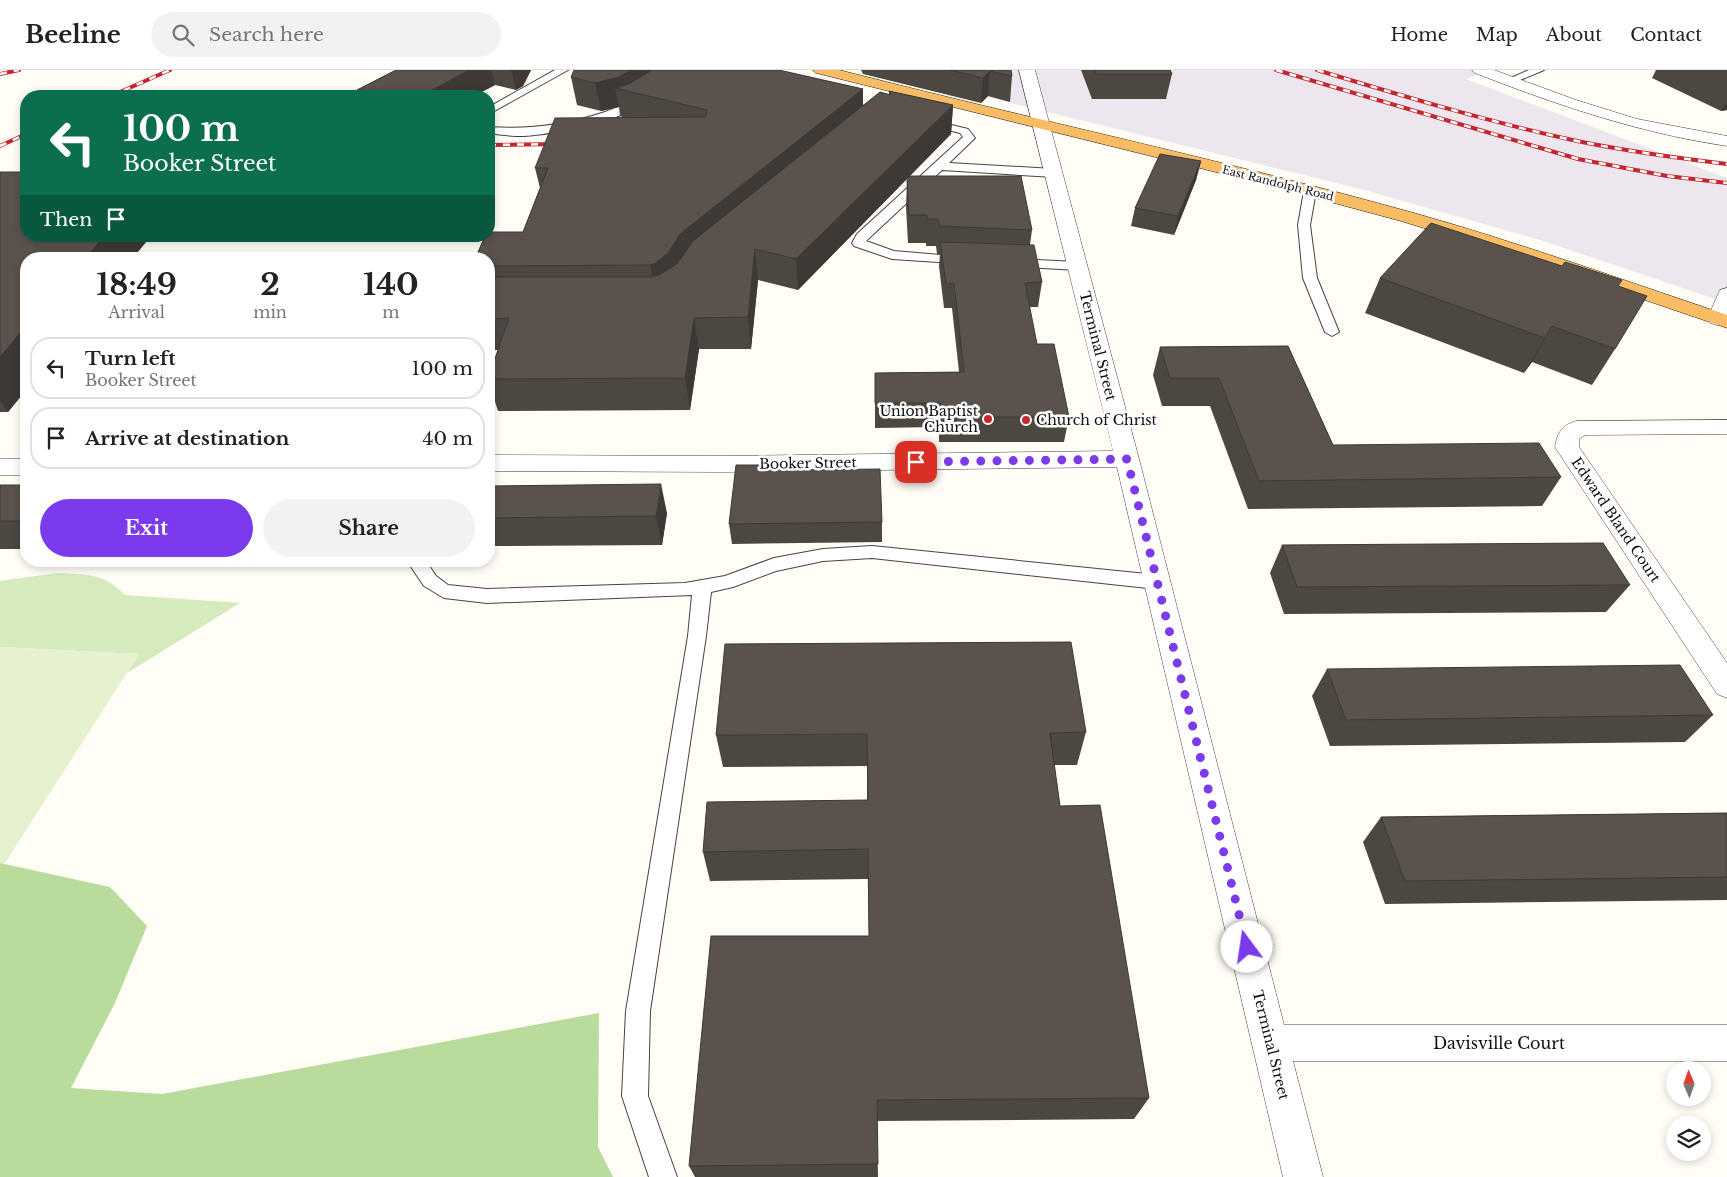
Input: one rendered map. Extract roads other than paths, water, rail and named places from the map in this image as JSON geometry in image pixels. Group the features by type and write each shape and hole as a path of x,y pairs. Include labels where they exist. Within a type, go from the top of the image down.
{"highway":[{"name":"East Randolph Road","path":"821,70 884,92 1040,125 1310,191 1488,242 1722,321"}],"street":[{"name":"Terminal Street","path":"1027,70 1127,459 1303,1177"},
{"path":"1480,70 1591,112 1668,132 1727,142"},
{"path":"1722,321 1727,294"},
{"name":"Edward Bland Court","path":"1727,427 1576,429 1568,436 1567,447 1727,686"},
{"name":"Booker Street","path":"495,463 723,464 1127,459"},
{"path":"0,467 20,467"},
{"name":"Davisville Court","path":"1270,1043 1727,1043"}],"lane":[{"path":"495,108 562,70"},
{"path":"1509,82 1539,70"},
{"path":"495,130 526,132 551,129 629,109 652,94"},
{"path":"917,120 964,131 968,134 969,138 862,237 859,243 892,255 920,259 977,262"},
{"path":"938,166 1054,173"},
{"path":"1310,191 1304,225 1310,278 1332,332"},
{"path":"1005,263 1078,266"},
{"path":"420,567 430,581 444,591 488,596 685,590 727,582 774,564 823,555 872,552 1157,582"},
{"path":"663,1177 636,1096 638,1011 697,636 702,587"}],"railway":[{"path":"0,74 19,70"},
{"path":"125,90 170,70"},
{"path":"1276,70 1578,159 1667,176 1727,183"},
{"path":"1317,70 1446,108 1544,134 1633,151 1727,164"},
{"path":"0,146 20,137"},
{"path":"495,145 558,144"}],"place":[{"name":"Union Baptist Church","path":"988,419"},
{"name":"Church of Christ","path":"1026,420"}]}
